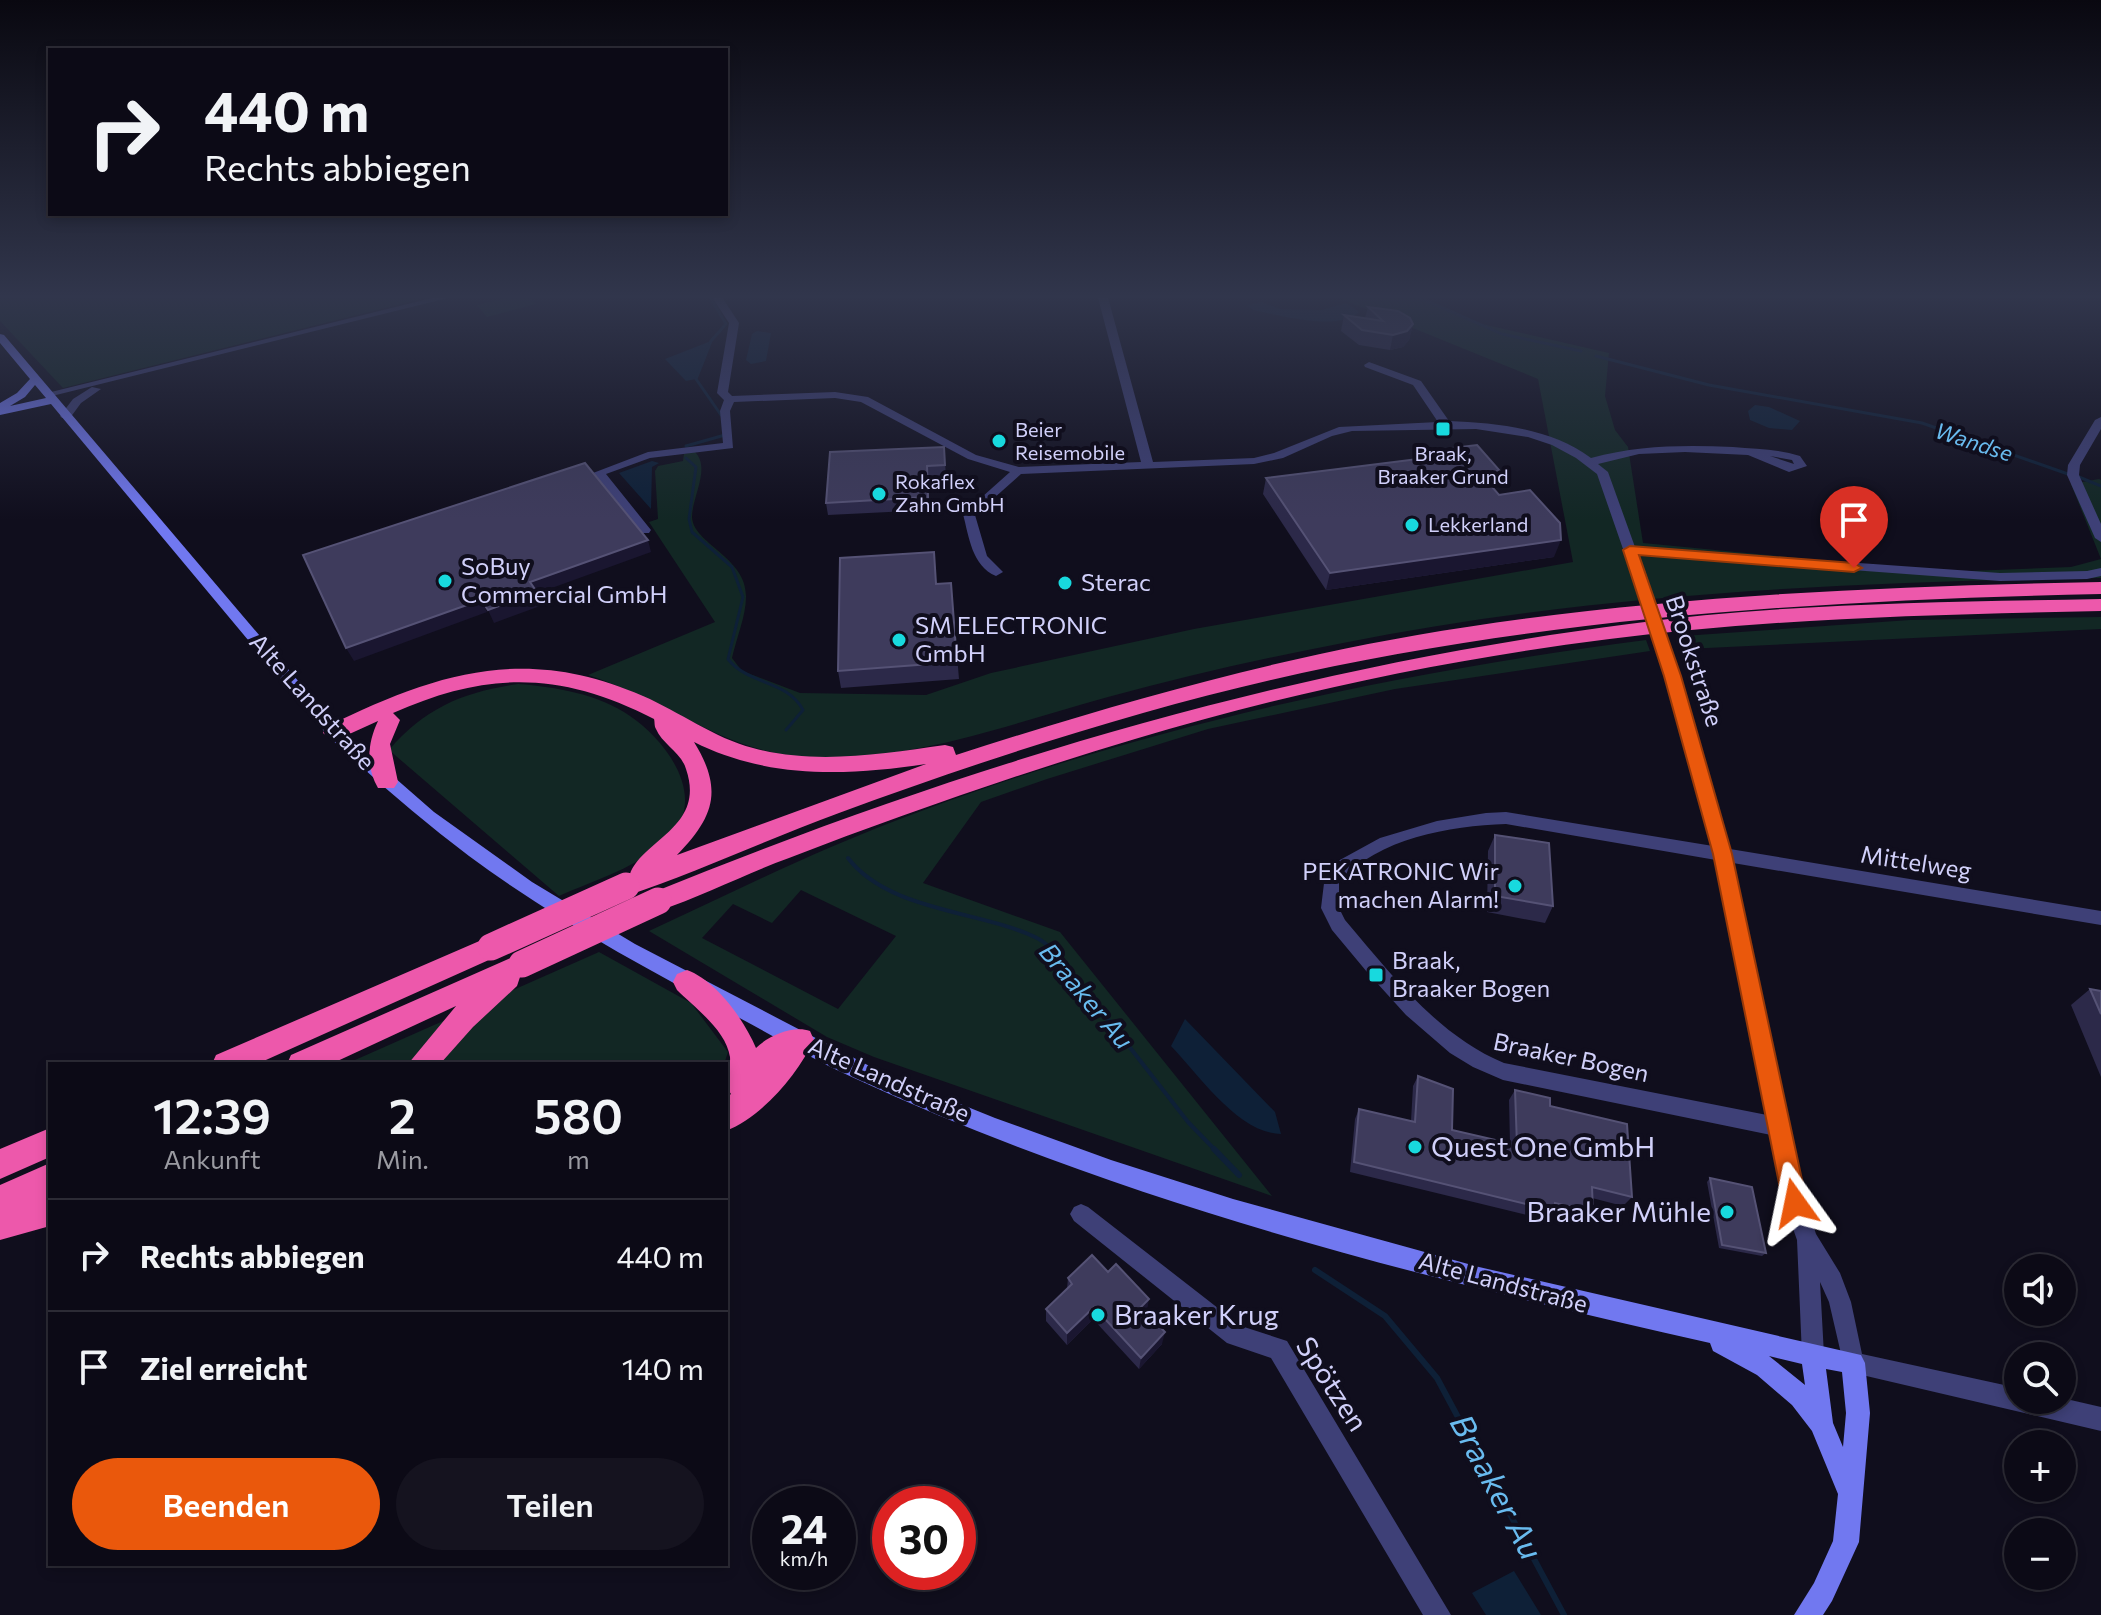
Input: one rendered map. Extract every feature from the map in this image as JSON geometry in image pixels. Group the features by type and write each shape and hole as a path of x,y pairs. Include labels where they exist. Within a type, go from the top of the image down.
{"highway":[{"path":"231,1062 626,886 808,814 1015,742 1201,689 1325,660 1464,634 1756,600 1928,591 2101,588"},
{"path":"305,1062 658,901 790,846 952,787 1085,744 1338,678 1465,655 1648,629 1915,610 2101,605"},
{"path":"334,733 469,676 514,672 578,679 636,701 712,742 777,761 848,764 1015,742"},
{"path":"334,733 359,732 389,720 434,689"},
{"path":"626,886 682,836 701,807 703,791 701,775 687,748 636,701"},
{"path":"386,782 379,744 389,720"},
{"path":"424,1062 463,1018 522,964"},
{"path":"687,982 720,1015 738,1041 744,1057 741,1082"},
{"path":"728,1105 741,1082 774,1049 800,1040"},
{"path":"728,1115 771,1079 800,1040"},
{"path":"0,1164 48,1143"},
{"path":"0,1201 48,1179"},
{"path":"0,1224 48,1211"}],"main road":[{"name":"Alte Landstraße","path":"27,369 334,733 386,782 522,887 567,916 687,982 872,1077 997,1128 1151,1183 1347,1242 1692,1329 1853,1363"},
{"path":"1,408 21,395 35,379"},
{"path":"1,408 50,397"},
{"path":"1692,1329 1768,1367 1805,1399 1821,1423 1850,1495"},
{"path":"1813,1355 1821,1423"},
{"path":"1807,1615 1823,1592 1846,1542 1858,1413 1853,1363"}],"street":[{"path":"50,397 158,369"},
{"path":"725,369 722,393 730,399 835,395 864,399 972,457 1018,471 1266,460 1287,455 1341,430 1445,424 1508,429 1591,462 1650,447 1752,453"},
{"path":"1122,369 1148,466"},
{"path":"1381,369 1417,383 1445,424"},
{"path":"50,397 96,389 140,374"},
{"path":"66,416 82,397 96,389"},
{"path":"645,530 599,473 648,455 729,446 725,411 730,399"},
{"path":"2101,420 2074,465 2073,475 2101,538"},
{"name":"Brookstraße","path":"1591,462 1608,480 1671,672 1723,854 1795,1203 1807,1239 1832,1281 1853,1363"},
{"path":"996,572 981,557 969,514 1018,471"},
{"path":"1630,550 1969,575 2087,575 2101,572"},
{"name":"Braaker Bogen","path":"1723,854 1490,818 1427,831 1349,860 1331,880 1330,908 1338,925 1432,1028 1454,1048 1484,1065 1779,1127"},
{"name":"Mittelweg","path":"1723,854 2101,918"},
{"name":"Spötzen","path":"1081,1214 1235,1335 1279,1349 1438,1615"},
{"name":"Brookstraße","path":"1807,1239 1813,1355"},
{"name":"Alte Landstraße","path":"1853,1363 2004,1397"},
{"name":"Alte Landstraße","path":"2076,1413 2101,1419"}],"green space":[{"path":"45,369 138,369 63,388"},
{"path":"1514,369 1607,369 1605,396 1615,430 1628,447 1643,543 1942,572 2071,567 2101,559 2101,578 1815,587 1531,612 1437,626 1254,661 1137,689 966,738 894,753 857,757 820,758 757,748 588,675 715,622 649,522 658,519 655,471 658,466 683,461 684,454 695,452 701,474 692,517 695,527 730,561 744,583 744,612 732,658 742,671 800,693 926,695 991,673 1194,629 1573,562 1538,379"},
{"path":"2101,480 2101,559 2071,484"},
{"path":"2101,617 2101,629 1686,649 1683,636 1910,620"},
{"path":"1646,640 1650,651 1395,689 1208,729 1047,779 981,802 923,883 1060,932 1272,1196 874,1057 827,1037 649,931 831,847 1027,774 1129,743 1335,692","holes":["801,890 896,936 838,1009 702,938 733,904 772,923"]},
{"path":"518,684 577,693 618,708 658,741 679,772 684,789 685,807 680,823 668,839 630,865 559,896 389,750 417,723 447,704 480,692"},
{"path":"599,952 691,1003 728,1052 725,1062 351,1062"}],"water":[{"path":"675,369 700,369 696,379 686,381"},
{"path":"1755,405 1769,407 1800,421 1792,430 1769,428 1750,420 1748,411"},
{"path":"652,461 659,463 652,467 651,509 619,473"},
{"path":"1185,1019 1275,1112 1281,1134 1265,1131 1235,1114 1171,1046"},
{"path":"1514,1571 1541,1615 1486,1615 1472,1593"}],"building":[{"name":"Lekkerland","path":"1477,445 1500,471 1479,472 1499,495 1530,490 1560,523 1561,540 1330,573 1266,478 1458,454 1452,448"},
{"name":"Rokaflex Zahn GmbH","path":"944,447 945,465 927,466 928,497 826,503 830,452"},
{"name":"SoBuy Commercial GmbH","path":"585,463 648,540 530,582 537,592 488,610 481,600 346,648 303,555"},
{"name":"SM ELECTRONIC GmbH","path":"934,552 936,584 951,583 957,662 838,671 840,558"},
{"path":"1495,835 1549,843 1553,906 1495,896"},
{"path":"2090,989 2101,991 2101,1014"},
{"path":"1418,1076 1453,1089 1452,1130 1517,1145 1515,1090 1550,1098 1550,1106 1627,1124 1632,1197 1592,1187 1593,1212 1555,1203 1555,1211 1354,1162 1359,1109 1415,1122"},
{"name":"Braaker Mühle","path":"1710,1178 1752,1187 1766,1253 1722,1245"},
{"name":"Braaker Krug","path":"1092,1255 1108,1272 1116,1264 1149,1299 1141,1307 1165,1332 1141,1358 1094,1307 1067,1333 1046,1309 1072,1284 1068,1278"}],"waterway":[{"name":"Braaker Au","path":"700,369 696,379 721,415"},
{"name":"Wandse","path":"1648,369 1709,385 1922,423 2068,474"},
{"name":"Braaker Au","path":"686,446 725,435"},
{"name":"Braaker Au","path":"686,458 696,467 689,519 692,532 732,567 743,597 728,659 746,674 788,693 796,700 803,710 786,730"},
{"name":"Wandse","path":"2079,477 2101,486"},
{"name":"Braaker Au","path":"848,858 865,876 886,889 936,908 1013,928 1044,942 1188,1122 1216,1151"},
{"name":"Braaker Au","path":"1214,1149 1239,1175"},
{"name":"Braaker Au","path":"1315,1270 1385,1316 1437,1378 1564,1615"}],"place":[{"name":"Braak, Braaker Grund","path":"1443,429"},
{"name":"Beier Reisemobile","path":"999,441"},
{"name":"Rokaflex Zahn GmbH","path":"879,494"},
{"name":"Lekkerland","path":"1412,525"},
{"name":"SoBuy Commercial GmbH","path":"445,581"},
{"name":"Sterac","path":"1065,583"},
{"name":"SM ELECTRONIC GmbH","path":"899,640"},
{"name":"PEKATRONIC Wir machen Alarm!","path":"1515,886"},
{"name":"Braak, Braaker Bogen","path":"1376,975"},
{"name":"Quest One GmbH","path":"1415,1147"},
{"name":"Braaker Mühle","path":"1727,1212"},
{"name":"Braaker Krug","path":"1098,1315"}],"route":[{"path":"1795,1203 1723,854 1672,676 1630,550 1854,568"}]}
